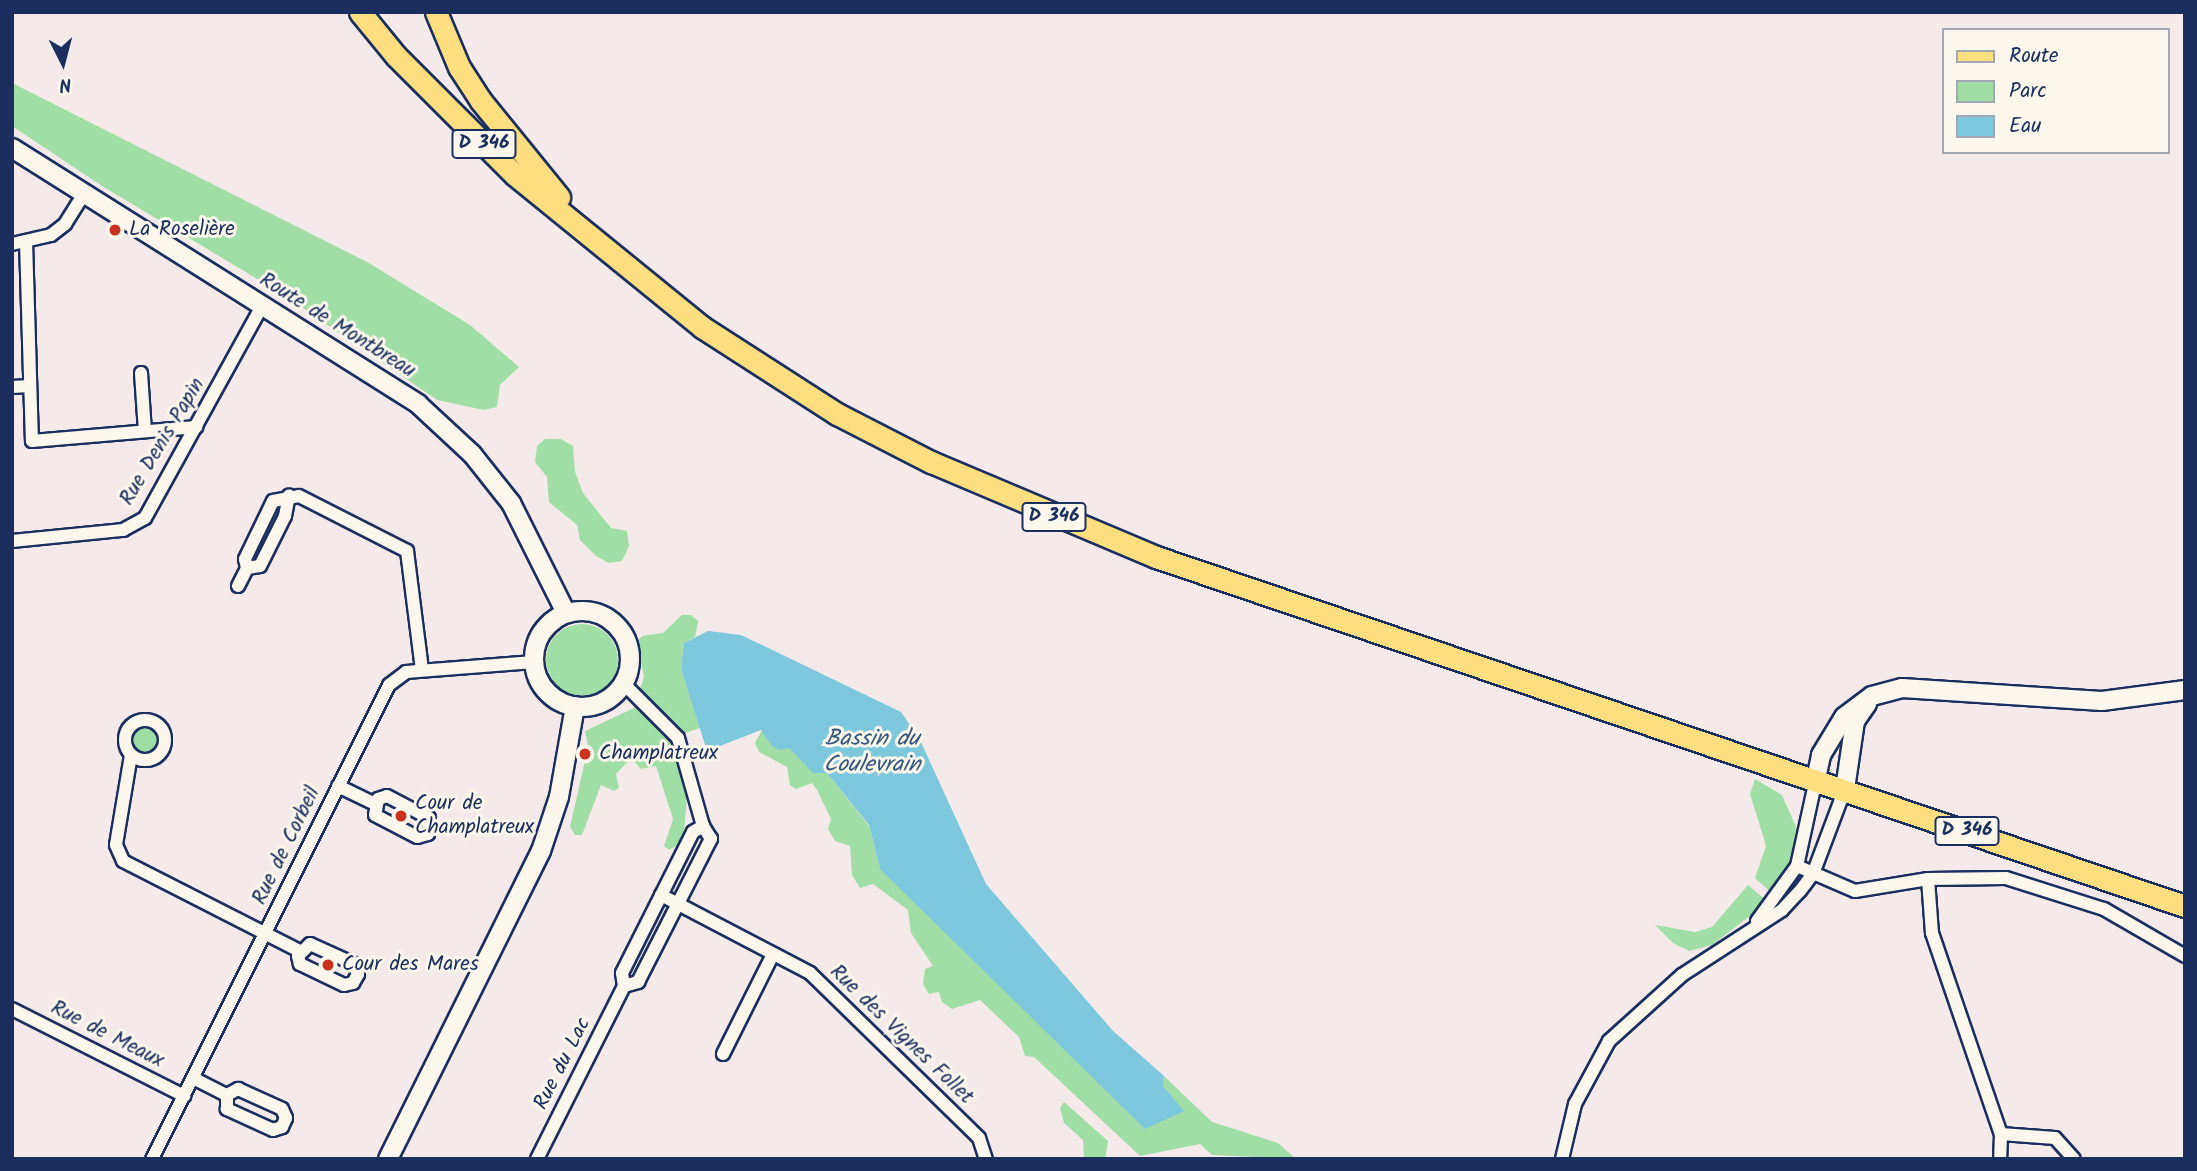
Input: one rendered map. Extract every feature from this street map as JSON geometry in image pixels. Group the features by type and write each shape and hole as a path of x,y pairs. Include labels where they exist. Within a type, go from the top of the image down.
{"main road":[{"name":"D 346","path":"360,12 396,56 515,175 702,327 837,414 1036,510 1343,623 1816,779 2185,906"},
{"path":"436,12 459,67 523,158 621,262"}],"street":[{"name":"Route de Montbreau","path":"12,148 418,404 472,454 511,503 566,613"},
{"path":"12,244 51,234 65,224 84,194"},
{"path":"26,241 32,441 196,427"},
{"name":"Rue Denis Papin","path":"12,541 123,530 145,518 262,306"},
{"path":"141,373 145,431"},
{"path":"12,387 30,386"},
{"path":"238,586 247,568 245,559 273,501 289,495 299,496 407,551 422,670"},
{"path":"593,612 616,625 628,647 623,683 608,699 575,706 552,696 536,675 534,662 541,632 566,613 593,612"},
{"name":"Rue de Corbeil","path":"152,1159 389,685 406,672 534,662"},
{"name":"Rue du Lac","path":"623,683 678,738 703,826 711,839 638,982 624,986"},
{"path":"1748,931 1797,866 1821,755 1844,717 1872,696 1902,688 2102,701 2185,690"},
{"path":"1562,1159 1575,1104 1609,1041 1682,975 1782,910 1813,874 1845,789 1855,721 1872,696"},
{"path":"388,1159 541,851 559,797 575,706"},
{"path":"131,755 116,845 123,861 300,951"},
{"path":"338,786 375,804"},
{"name":"Rue du Lac","path":"537,1159 624,986 622,974 661,895 693,832 703,826"},
{"path":"1797,866 1855,891 1928,879 2006,878 2104,909 2185,956"},
{"path":"1928,879 1937,952 2001,1134 2000,1159"},
{"name":"Rue des Vignes Follet","path":"661,895 810,974 979,1138 986,1159"},
{"path":"310,943 354,964 358,974 353,983 344,985 300,964 300,951 310,943"},
{"path":"723,1054 773,954"},
{"name":"Rue de Meaux","path":"12,1009 184,1096"},
{"path":"193,1078 227,1095"},
{"path":"233,1089 243,1091 282,1109 286,1118 273,1130 227,1109 227,1095 233,1089"},
{"path":"2001,1134 2055,1138 2074,1159"}],"green space":[{"path":"12,83 369,263 470,325 519,367 500,385 497,407 484,410 437,400 284,295 102,186 12,126"},
{"path":"545,439 561,439 573,446 575,472 583,493 611,528 627,531 629,546 622,561 609,563 596,556 580,540 577,525 549,502 547,477 535,462 537,446"},
{"path":"682,615 691,615 698,621 695,637 684,643 681,669 700,728 669,739 687,797 684,832 676,846 669,850 664,846 673,819 656,766 641,769 631,758 616,774 619,788 614,791 601,785 582,835 575,835 570,827 588,747 585,731 634,708 644,677 637,642 642,636 663,633"},
{"path":"589,624 608,634 616,646 616,674 608,686 596,694 575,696 556,686 548,674 546,653 556,634 568,626"},
{"path":"145,727 154,731 158,740 154,749 145,753 136,749 132,740 136,731"},
{"path":"762,730 771,745 789,748 827,773 869,826 880,869 1163,1086 1163,1075 1212,1122 1278,1143 1296,1159 1212,1155 1200,1144 1140,1156 1034,1057 1025,1056 1019,1037 980,1000 952,1009 942,1002 939,992 929,994 923,984 925,969 933,966 911,933 908,910 873,884 860,888 852,875 850,846 835,841 828,829 831,819 817,790 812,783 796,789 790,785 787,767 759,752 755,743"},
{"path":"1755,779 1782,795 1796,827 1793,863 1773,894 1755,878 1766,846 1750,794"},
{"path":"1748,885 1768,902 1712,945 1689,951 1673,943 1655,925 1695,932 1712,927"},
{"path":"1064,1102 1108,1141 1105,1159 1084,1159 1083,1140 1064,1123 1060,1108"}],"water":[{"name":"Bassin du Coulevrain","path":"708,631 741,635 901,712 920,740 986,884 1113,1031 1163,1075 1163,1086 1184,1111 1145,1129 880,869 869,825 827,773 813,773 789,748 779,750 771,745 761,730 707,751 681,669 684,643"}],"place":[{"name":"La Roselière","path":"115,230"},
{"name":"Champlatreux","path":"585,754"},
{"name":"Cour de Champlatreux","path":"401,816"},
{"name":"Cour des Mares","path":"328,965"}]}
